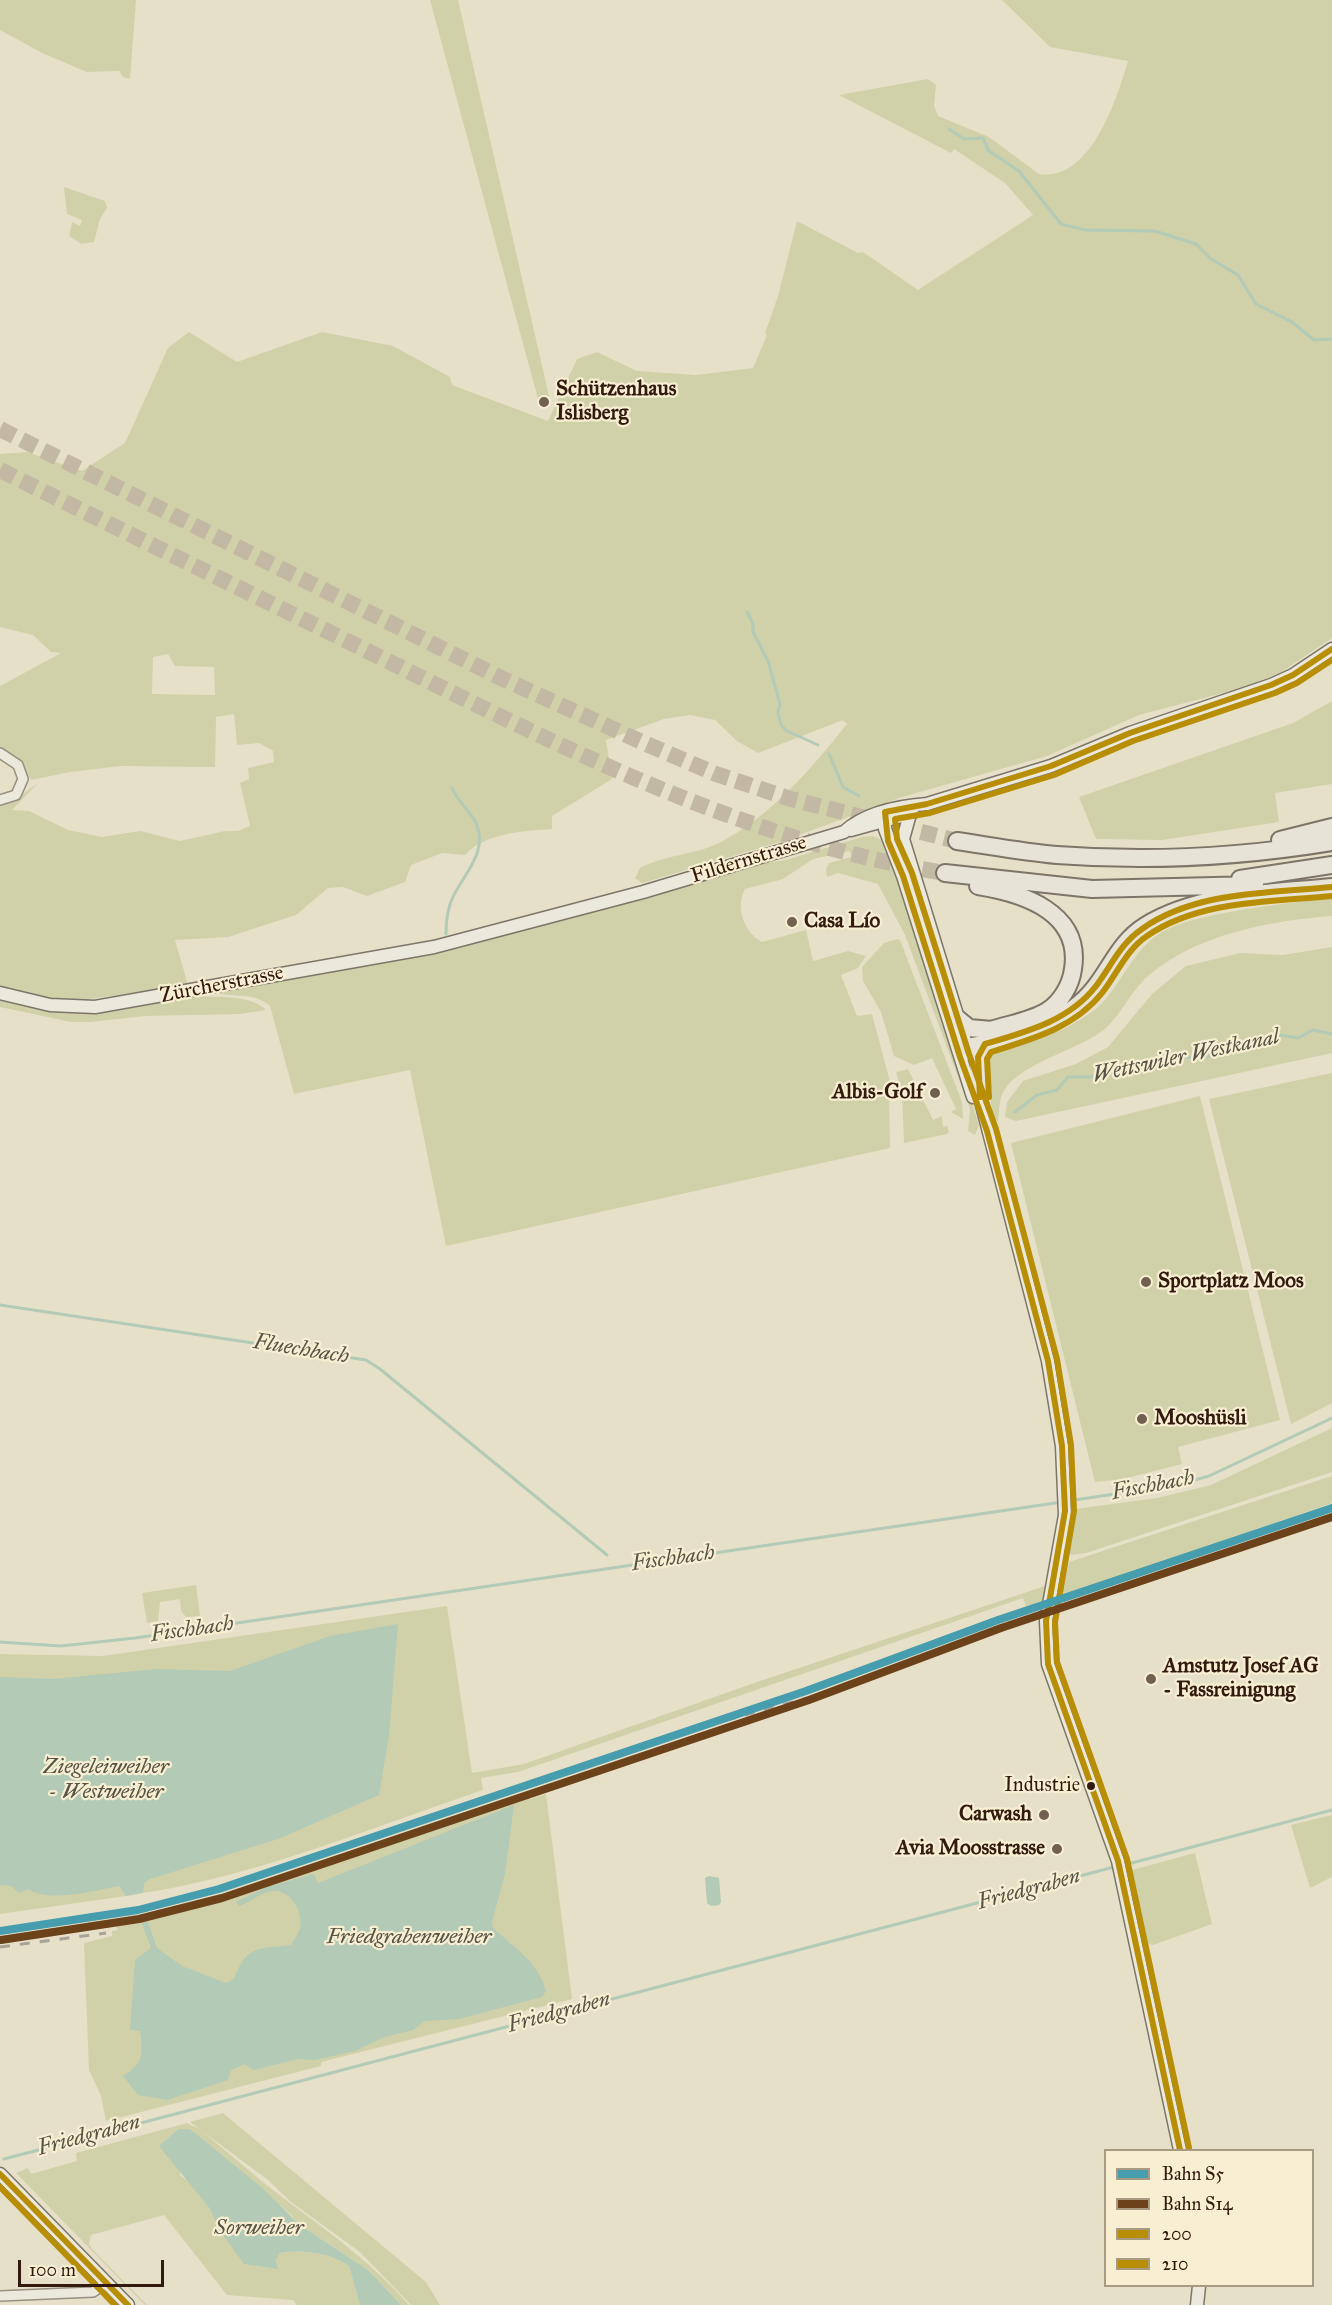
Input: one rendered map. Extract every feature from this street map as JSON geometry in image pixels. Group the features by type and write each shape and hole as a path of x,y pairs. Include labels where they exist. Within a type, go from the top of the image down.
{"highway":[{"path":"1188,858 1283,840 1332,827"},
{"path":"957,841 1055,855 1134,859 1188,858 1265,852 1332,842"},
{"path":"1179,888 1332,865"},
{"path":"963,1045 1039,1015 1055,1005 1071,979 1074,959 1072,945 1062,923 1037,903 1021,895 945,877 1074,888 1239,887 1332,878"},
{"path":"958,1018 969,1028 988,1037 1037,1028 1065,1016 1088,996 1124,945 1143,928 1158,919 1195,906 1332,886"},
{"path":"979,1090 978,1057 988,1037"}],"main road":[{"path":"887,818 906,806 927,804 1051,766 1130,733 1271,685 1293,675 1332,649"},
{"path":"844,832 887,818 910,814 927,804"},
{"path":"910,814 903,832 909,864 958,1018 963,1045 1048,1361 1062,1446 1065,1511 1046,1621 1048,1664 1116,1856 1179,2149"},
{"path":"887,818 888,841 903,876 979,1090 987,1131"},
{"path":"887,818 909,864"},
{"path":"844,832 876,833 888,841"},
{"name":"Fildernstrasse","path":"443,945 643,892 844,832"},
{"name":"Zürcherstrasse","path":"0,993 50,1005 95,1007 443,945"},
{"path":"0,2174 128,2305"},
{"path":"1197,2305 1199,2287"}],"street":[{"path":"0,753 18,765 23,779 16,795 0,800"},
{"path":"0,2296 93,2292 106,2283"}],"shaded area":[{"path":"0,0 136,0 130,79 123,77 119,71 87,72 42,53 0,30"},
{"path":"430,0 458,0 549,396 538,399"},
{"path":"1002,0 1332,0 1332,638 1281,672 1242,688 1139,715 1047,756 902,797 780,842 642,883 635,878 640,868 659,860 719,843 756,820 805,774 847,724 843,720 758,753 737,741 715,720 690,715 664,719 606,740 612,779 552,816 552,829 505,834 483,842 465,855 442,853 411,865 405,882 367,896 343,887 328,888 296,915 228,937 175,940 188,985 83,1000 57,1000 0,988 0,803 17,798 38,783 12,810 29,811 68,830 102,837 140,831 180,841 225,831 238,831 250,826 240,783 249,779 248,768 274,762 273,751 259,743 237,745 234,714 216,717 215,767 121,766 70,772 31,780 21,764 0,749 0,686 61,653 51,652 33,635 0,627 0,454 27,452 82,471 125,443 168,348 189,332 237,362 322,332 393,346 450,377 452,385 548,421 577,359 597,352 637,371 696,375 753,368 767,335 765,333 778,296 797,221 858,253 863,252 918,290 1033,215 1005,183 954,149 951,153 839,95 928,79 936,85 934,106 938,116 989,137 1039,174 1057,173 1073,165 1087,152 1099,134 1117,95 1128,61 1050,47","holes":["168,654 175,666 214,667 215,695 152,694 153,657"]},
{"path":"64,187 105,201 107,208 100,219 94,242 81,244 69,236 72,222 80,226 82,220 67,214"},
{"path":"1332,701 1332,784 1275,793 1279,822 1162,840 1096,839 1079,797 1293,723"},
{"path":"873,836 882,840 891,854 979,1125 975,1135 968,1131 970,1109 905,935 878,884 838,873 827,877 826,869 829,863 851,857 850,851 813,859 783,879 745,889 741,911 750,932 762,942 806,930 813,961 848,951 866,956 858,968 841,975 857,1016 872,1014 893,1094 889,1094 890,1148 446,1246 410,1070 294,1094 270,1006 257,998 215,992 467,945 747,866 786,860 862,837"},
{"path":"1332,897 1332,916 1259,926 1235,932 1211,940 1167,962 1142,982 1114,1020 1101,1032 1044,1060 1016,1077 1001,1098 998,1121 994,1120 989,1078 984,1075 987,1062 993,1052 1010,1041 1062,1030 1086,1016 1108,997 1134,958 1156,936 1170,928 1206,917"},
{"path":"900,940 962,1102 963,1119 951,1112 956,1109 932,1058 914,1065 894,1056 881,1012 863,981 862,967 884,943"},
{"path":"1332,947 1332,1053 1016,1121 1005,1117 1007,1102 1023,1081 1076,1064 1108,1047 1152,994 1186,966 1240,953 1283,955"},
{"path":"202,996 245,1000 260,1005 266,1010 240,1014 145,1016 71,1022 0,1007 0,998 57,1011 87,1013"},
{"path":"908,1069 933,1120 942,1116 943,1127 947,1126 949,1132 947,1134 904,1143 902,1094 896,1072"},
{"path":"1332,1073 1332,1403 1291,1424 1209,1099"},
{"name":"Sportplatz Moos","path":"1200,1096 1280,1420 1178,1447 1182,1464 1123,1479 1095,1482 1011,1143"},
{"path":"1332,1428 1332,1472 1086,1553 1072,1555 1069,1553 1075,1509 1157,1498 1211,1485"},
{"path":"1332,1476 1332,1503 1063,1596 1061,1593 1069,1562"},
{"path":"196,1585 200,1616 186,1617 181,1611 180,1599 160,1602 158,1621 147,1623 142,1593"},
{"name":"Ziegeleiweiher - Westweiher","path":"1048,1585 1045,1601 1026,1606 1023,1598 518,1772 481,1778 483,1790 271,1863 186,1885 143,1893 143,1889 123,1892 126,1896 0,1914 0,1654 103,1656 447,1606 472,1773 524,1764 760,1681"},
{"name":"Friedgrabenweiher","path":"529,1794 530,1799 546,1794 572,1999 321,2062 321,2066 106,2121 101,2096 89,2070 84,1943 112,1936 112,1931 117,1930 116,1921 139,1915 141,1919 147,1918 145,1914 209,1900"},
{"path":"1332,1815 1332,1877 1310,1888 1291,1825"},
{"path":"1195,1853 1212,1924 1153,1945 1145,1943 1132,1870"},
{"path":"223,2113 426,2282 440,2305 411,2305 360,2252 291,2202 268,2180 190,2122"},
{"path":"187,2123 201,2130 268,2186 353,2251 409,2305 401,2305 368,2270 300,2225 190,2129 180,2175 191,2184 210,2209 218,2228 278,2268 276,2260 280,2253 289,2252 316,2253 349,2266 360,2305 297,2305 293,2300 227,2295 164,2215 91,2235 89,2244 147,2305 145,2305 16,2173 28,2168 31,2174 77,2161 76,2153"}],"water":[{"name":"Ziegeleiweiher - Westweiher","path":"398,1624 389,1735 379,1795 278,1839 150,1879 144,1883 143,1893 126,1896 119,1886 59,1896 37,1893 28,1889 19,1893 11,1886 0,1885 0,1677 53,1679 156,1669 230,1671 330,1636"},
{"name":"Friedgrabenweiher","path":"514,1805 505,1874 492,1922 493,1928 525,1956 538,1972 546,1991 542,1997 459,2019 425,2021 413,2030 385,2037 355,2051 315,2060 298,2059 254,2070 244,2064 231,2070 228,2080 167,2100 138,2095 123,2076 135,2067 140,2058 142,2046 140,2031 130,2030 135,1960 151,1948 139,1915 145,1914 157,1948 182,1966 226,1983 234,1979 249,1954 261,1949 291,1945 298,1934 301,1921 293,1901 276,1891 268,1892 239,1906 236,1902 267,1887 314,1874 318,1883"},
{"path":"709,1876 719,1878 721,1902 719,1905 711,1906 707,1903 705,1878"},
{"name":"Sorweiher","path":"179,2129 190,2129 261,2187 300,2225 368,2270 401,2305 360,2305 349,2266 325,2255 307,2252 280,2253 276,2260 278,2269 244,2264 218,2228 210,2209 159,2146"}],"waterway":[{"path":"949,129 964,139 983,138 989,151 1019,171 1061,224 1085,230 1155,231 1196,244 1211,259 1238,275 1256,304 1292,322 1314,340 1332,339"},
{"path":"747,612 753,624 753,632 768,661 780,704 778,712 781,725 787,731 818,745"},
{"path":"829,754 843,787 859,796"},
{"path":"446,934 447,915 451,901 473,863 479,844 476,823 452,788"},
{"name":"Wettswiler Westkanal","path":"1015,1112 1037,1095 1057,1090 1068,1077 1091,1077 1110,1069 1141,1069 1181,1057 1200,1058 1239,1049 1255,1039 1267,1042 1280,1035 1298,1038 1313,1030 1332,1034"},
{"name":"Fluechbach","path":"0,1305 366,1360 380,1369 607,1555"},
{"name":"Fischbach","path":"1068,1501 1181,1484 1209,1476 1332,1418"},
{"name":"Fischbach","path":"0,1642 61,1646 135,1638 1062,1502"},
{"name":"Friedgraben","path":"1128,1864 1332,1810"},
{"name":"Friedgraben","path":"4,2159 1114,1867"}],"tunnel":[{"path":"0,429 501,678 716,774 791,799 957,841"},
{"path":"0,470 531,731 666,791 804,841 874,859 945,873"}],"railway":[{"path":"687,1731 811,1697 916,1661"},
{"path":"0,1947 106,1933"}],"rail line":[{"name":"S5","path":"0,1931 138,1910 219,1889 806,1691 998,1620 1332,1508"},
{"name":"S14","path":"1,1940 139,1919 222,1898 809,1700 1001,1628 1332,1517"}],"transit line":[{"name":"200","path":"1180,2149 1118,1861 1048,1664 1046,1621 1065,1511 1062,1446 1048,1361 987,1131 960,1057 903,876 888,841 885,812 927,804 1051,766 1130,733 1271,685 1293,675 1332,649"},
{"name":"210","path":"1189,2148 1127,1859 1057,1662 1055,1622 1074,1511 1071,1445 1057,1359 996,1129 969,1054 912,873 897,839 895,819 930,813 1054,775 1133,741 1275,693 1297,683 1332,660"},
{"name":"200","path":"980,1097 978,1057 985,1044 1046,1024 1073,1008 1096,986 1128,941 1142,929 1185,907 1209,901 1259,893 1332,887"},
{"name":"210","path":"989,1097 987,1059 991,1052 1051,1031 1079,1015 1102,993 1133,948 1167,924 1189,915 1236,905 1332,896"},
{"name":"200","path":"0,2174 128,2305"},
{"name":"210","path":"0,2187 115,2305"}],"place":[{"name":"Schützenhaus Islisberg","path":"544,402"},
{"name":"Casa Lío","path":"792,922"},
{"name":"Albis-Golf","path":"935,1093"},
{"name":"Sportplatz Moos","path":"1146,1282"},
{"name":"Mooshüsli","path":"1142,1419"},
{"name":"Amstutz Josef AG - Fassreinigung","path":"1151,1679"},
{"name":"Industrie","path":"1091,1786"},
{"name":"Carwash","path":"1044,1815"},
{"name":"Avia Moosstrasse","path":"1057,1849"}]}
